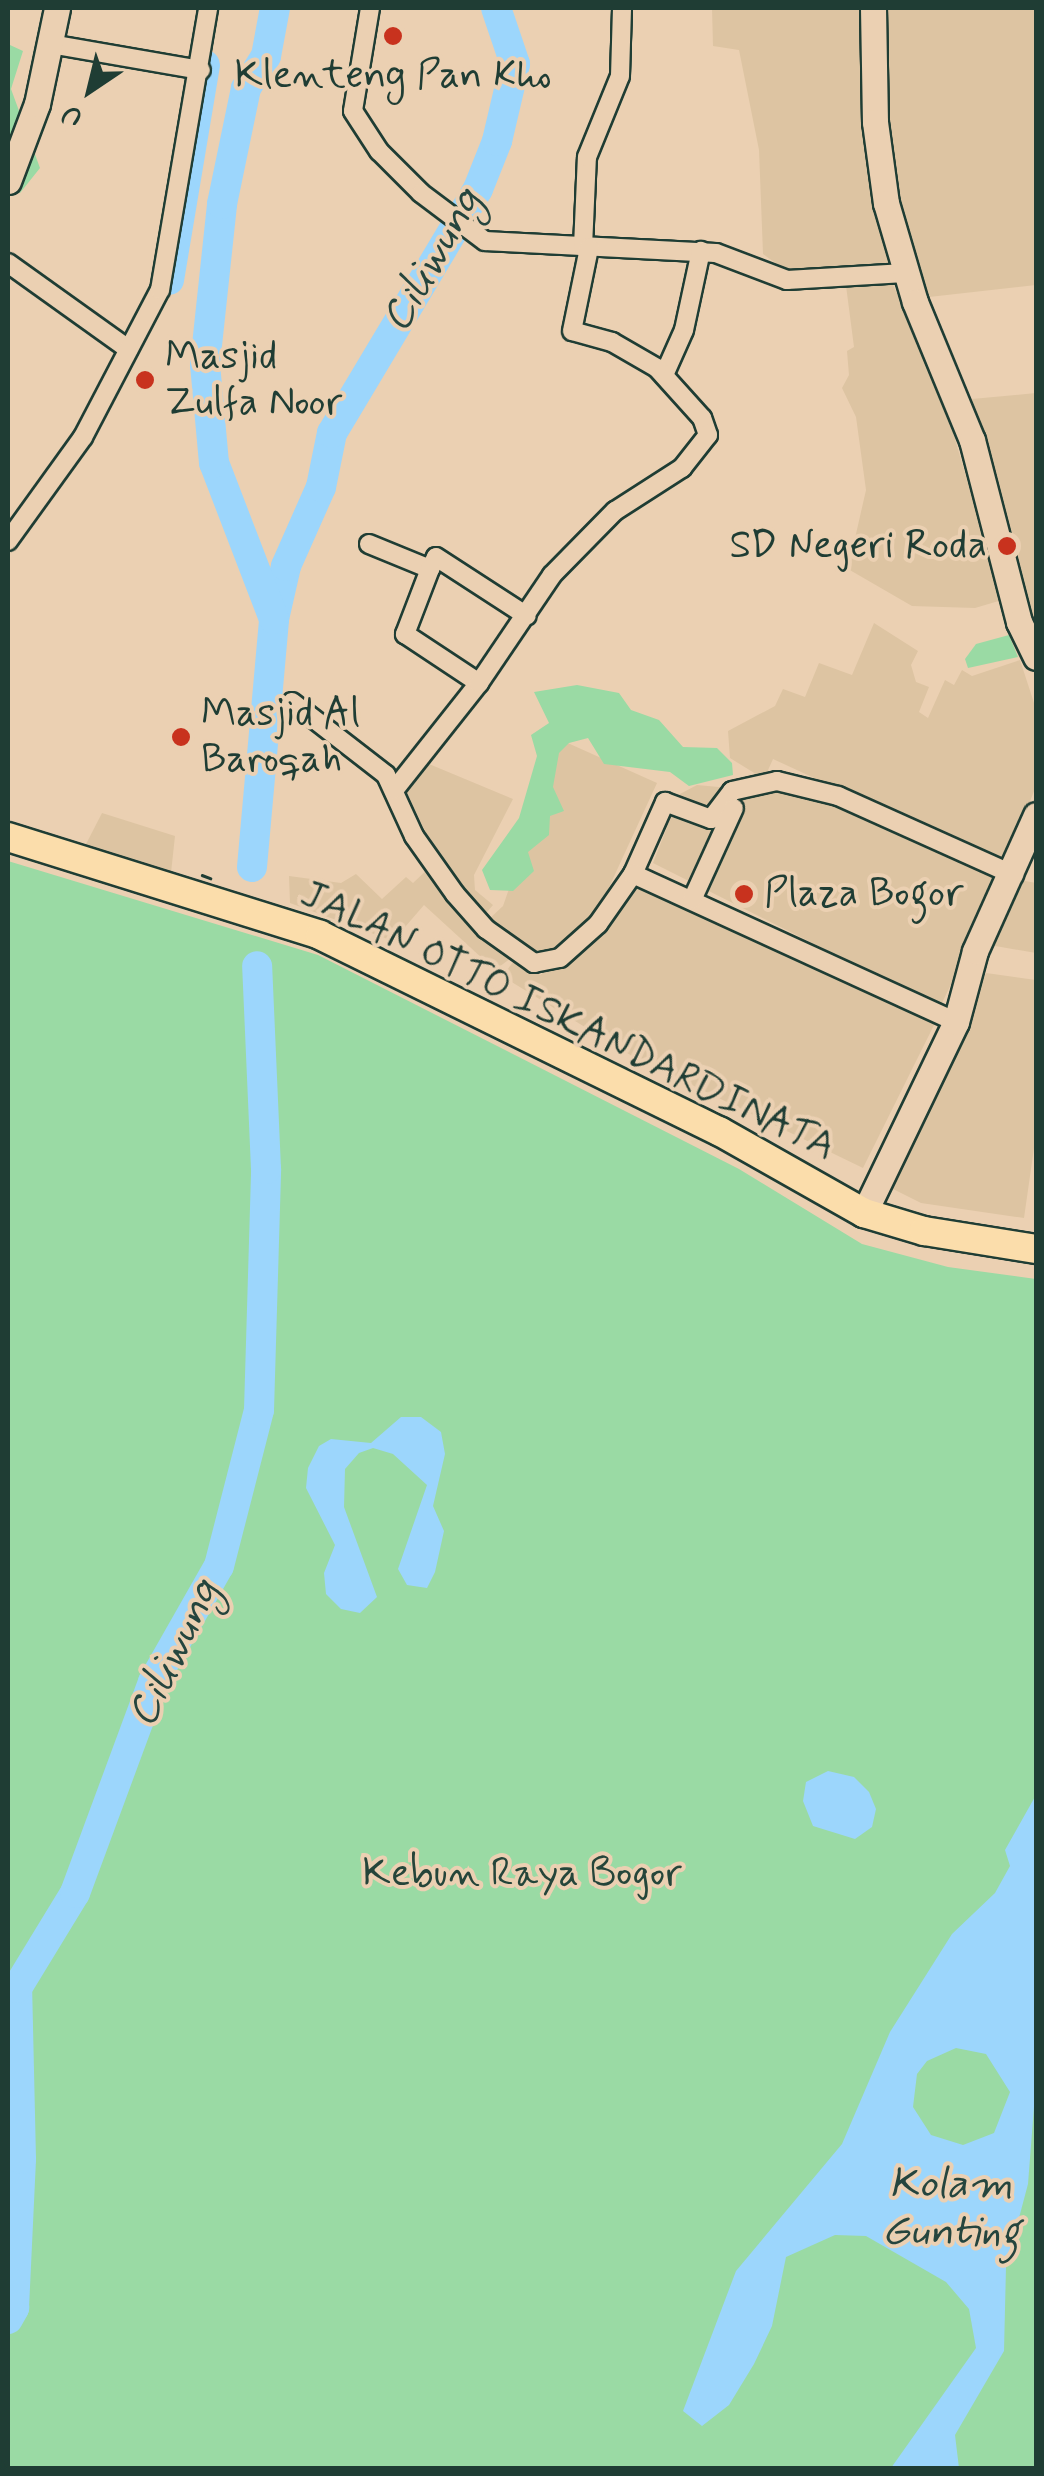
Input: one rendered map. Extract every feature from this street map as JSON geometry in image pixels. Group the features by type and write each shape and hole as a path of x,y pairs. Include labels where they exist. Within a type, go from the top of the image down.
{"main road":[{"name":"JALAN OTTO ISKANDARDINATA","path":"8,837 320,935 720,1132 864,1213 924,1231 1036,1249"}],"street":[{"path":"8,180 33,118 56,8"},
{"path":"8,541 83,437 160,290 201,70 208,8"},
{"path":"370,8 351,104 379,151 440,210 491,242 702,252 737,257 787,280 905,273"},
{"path":"396,789 479,684 552,575 605,520 682,468 709,430 664,375 630,350 572,331 586,247 587,158 620,76 622,8"},
{"path":"874,8 879,166 905,273 972,440 1019,622 1036,657"},
{"path":"50,44 201,70"},
{"path":"664,375 684,330 702,252"},
{"path":"8,263 128,349"},
{"path":"369,544 430,569"},
{"path":"479,684 405,634 436,557 527,616"},
{"path":"292,702 396,789 414,836 455,894 486,929 534,963 549,963 576,945 633,874 665,802 712,819 732,791 788,780 1014,875"},
{"path":"692,900 742,790"},
{"path":"864,1213 956,1022 975,951 1014,875 1036,815"},
{"path":"633,874 956,1022"}],"shaded area":[{"path":"712,8 863,8 860,69 869,165 893,272 795,277 763,254 759,150 739,50 713,46"},
{"path":"887,8 1036,8 1036,285 929,297 891,173"},
{"path":"845,278 890,278 941,391 1002,600 975,608 912,606 848,569 866,490 856,417 842,388 849,375 847,351 854,347"},
{"path":"1036,393 1036,632 972,399"},
{"path":"874,623 918,651 911,665 916,682 929,687 919,712 928,718 945,680 954,685 962,670 972,676 1020,660 1036,709 1036,786 1005,866 773,759 764,779 730,758 728,731 775,706 783,689 805,697 819,663 852,675"},
{"path":"561,740 657,783 605,896 577,934 546,958 515,946 487,921 503,906"},
{"path":"417,759 513,799 474,875 475,890 493,905 482,918 432,846 402,782"},
{"path":"780,776 1003,877 940,1007 653,863 680,794 697,785 772,792"},
{"path":"102,813 175,836 171,873 84,848"},
{"path":"431,866 515,955 495,970 424,905 393,941 290,903 289,876 341,883 356,874 382,899 406,877 413,883"},
{"path":"1015,879 1036,883 1036,953 984,944"},
{"path":"631,880 935,1023 863,1168 632,1056 502,976 515,960 540,975 590,938"},
{"path":"986,973 1036,980 1036,1134 1024,1218 921,1203 887,1186"}],"green space":[{"path":"10,45 23,51 11,89 40,168 20,193 8,192"},
{"path":"1009,635 1018,657 968,668 965,659 976,644"},
{"path":"577,685 619,693 631,710 659,720 683,747 717,748 732,763 733,775 689,786 670,772 604,764 588,738 569,743 559,753 553,787 564,811 550,816 549,835 528,852 534,871 513,891 490,890 482,870 519,818 537,756 531,735 549,723 534,692"},
{"name":"Kebun Raya Bogor","path":"8,861 318,955 739,1169 862,1244 948,1267 1036,1279 1036,2468 8,2468"}],"water":[{"path":"401,1417 421,1417 441,1432 445,1454 433,1506 444,1531 435,1572 427,1588 407,1585 398,1569 427,1485 393,1454 373,1448 359,1453 345,1469 344,1507 377,1597 360,1613 341,1609 326,1594 324,1573 335,1545 306,1488 308,1468 319,1446 331,1439 371,1443"},
{"path":"828,1771 854,1777 869,1792 876,1809 872,1827 855,1839 813,1826 803,1801 806,1782"},
{"name":"Kolam Gunting","path":"1036,1795 1036,2081 1028,2184 1006,2267 1004,2351 955,2435 959,2468 891,2468 976,2348 969,2309 946,2282 866,2236 835,2235 786,2257 772,2326 754,2364 729,2405 702,2426 683,2411 736,2271 842,2144 890,2032 952,1934 995,1893 1010,1866 1005,1850","holes":["956,2048 986,2054 1010,2092 994,2133 963,2145 931,2135 913,2107 917,2074 927,2061"]}],"waterway":[{"name":"Ciliwung","path":"252,867 274,619 214,463 205,364 222,204 246,88 266,56 275,8"},
{"name":"Ciliwung","path":"274,619 286,566 321,487 332,433 478,189 497,141 515,64 496,8"},
{"path":"169,280 205,65"},
{"name":"Ciliwung","path":"8,2319 14,2308 21,2159 17,1988 75,1893 153,1682 219,1566 259,1410 266,1169 257,966"}],"tram line":[{"path":"202,875 210,878"}],"place":[{"name":"Klenteng Pan Kho","path":"393,36"},
{"name":"Masjid Zulfa Noor","path":"145,380"},
{"name":"SD Negeri Roda","path":"1007,546"},
{"name":"Masjid Al Baroqah","path":"181,737"},
{"name":"Plaza Bogor","path":"744,894"}]}
